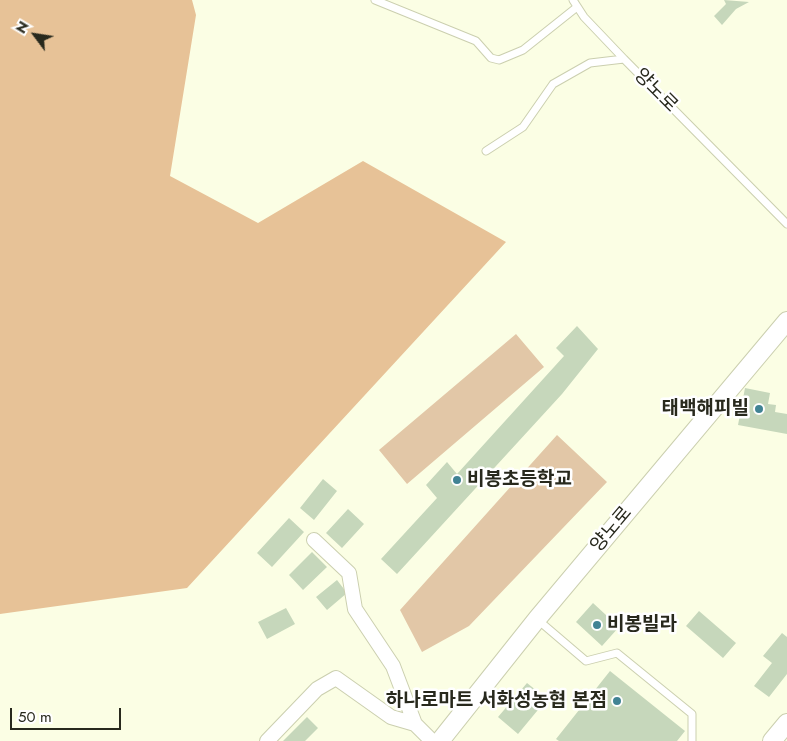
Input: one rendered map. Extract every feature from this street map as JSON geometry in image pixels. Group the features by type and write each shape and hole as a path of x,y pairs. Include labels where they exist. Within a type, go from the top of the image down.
{"street":[{"name":"양노로","path":"440,741 537,619 787,321"},
{"path":"314,540 349,573 355,608 393,666 416,724 432,741"},
{"path":"267,741 317,689 336,678 391,718 416,724"},
{"path":"772,741 787,723"}],"lane":[{"path":"375,0 476,41 490,58 499,60 524,50 575,4 624,59"},
{"name":"양노로","path":"486,151 523,127 554,84 590,63 624,59 787,224"},
{"path":"537,619 586,661 617,653 692,714 692,741"}],"shaded area":[{"path":"0,0 192,0 196,15 170,176 258,223 363,161 506,242 187,588 0,614"},
{"path":"516,334 544,367 407,484 379,450"},
{"path":"557,435 607,482 469,626 422,652 400,610"}],"building":[{"path":"724,0 749,2 736,9 722,25 714,16 726,4"},
{"name":"비봉초등학교","path":"577,326 598,349 562,394 397,574 381,559 437,498 426,485 447,462 457,474 564,356 556,348"},
{"name":"태백해피빌","path":"745,388 770,393 768,404 776,405 775,412 787,414 787,434 738,425"},
{"path":"323,479 337,491 314,520 300,508"},
{"path":"348,509 364,524 342,548 326,533"},
{"path":"289,518 304,532 272,567 257,553"},
{"path":"312,552 327,567 303,590 289,575"},
{"path":"337,580 347,593 327,610 316,597"},
{"name":"비봉빌라","path":"593,603 619,627 602,646 576,622"},
{"path":"286,608 295,624 267,639 258,622"},
{"path":"699,611 736,643 723,658 686,626"},
{"path":"782,633 787,637 787,674 769,697 754,686 772,663 763,656"},
{"name":"하나로마트 서화성농협 본점","path":"610,671 685,731 677,741 559,741 556,739"},
{"path":"527,683 547,699 518,734 498,717"},
{"path":"307,717 318,728 305,741 283,741"}],"place":[{"name":"태백해피빌","path":"759,409"},
{"name":"비봉초등학교","path":"457,480"},
{"name":"비봉빌라","path":"597,625"},
{"name":"하나로마트 서화성농협 본점","path":"617,701"}]}
